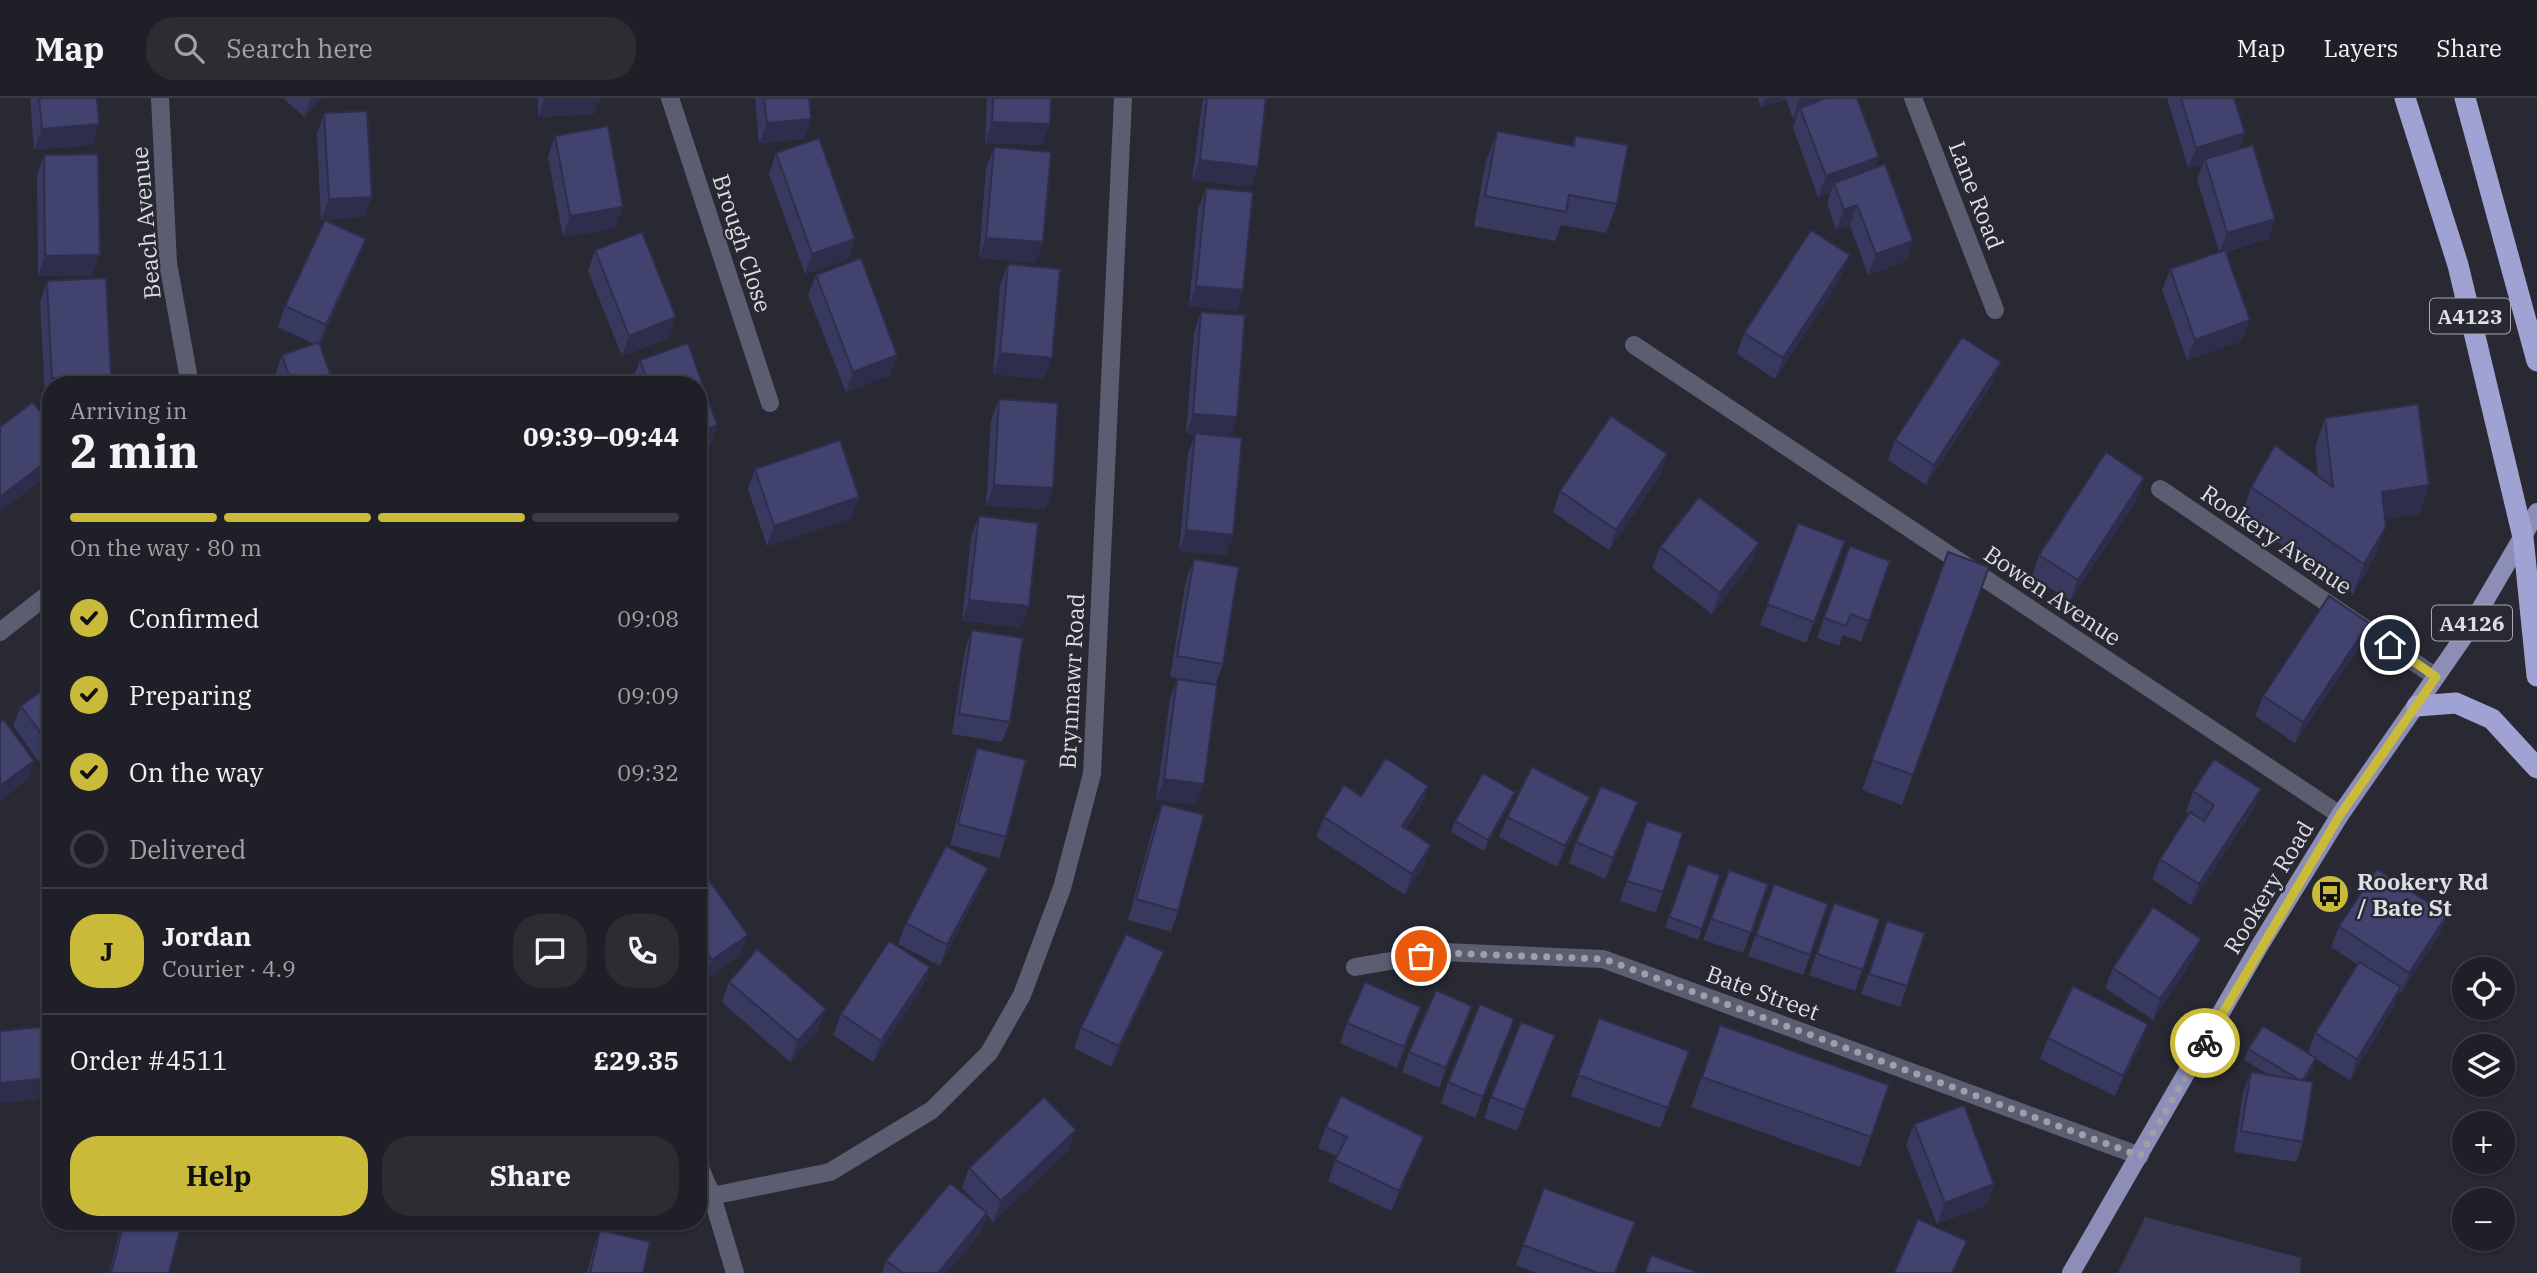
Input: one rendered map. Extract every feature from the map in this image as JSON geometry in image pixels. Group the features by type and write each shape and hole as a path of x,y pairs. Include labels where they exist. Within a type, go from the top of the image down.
{"highway":[{"name":"A4123","path":"2405,98 2458,265 2523,537 2537,676"},
{"name":"A4123","path":"2466,98 2537,361"},
{"path":"2521,294 2537,310"},
{"path":"2417,706 2456,703 2492,719 2537,768"}],"main road":[{"name":"A4126","path":"2523,537 2537,512"},
{"name":"Rookery Road","path":"2071,1273 2260,945 2340,815 2417,706 2523,537"}],"street":[{"name":"Beach Avenue","path":"160,98 167,262 189,376"},
{"name":"Brough Close","path":"670,98 770,403"},
{"name":"Brynmawr Road","path":"712,1196 830,1172 932,1110 989,1054 1022,995 1062,888 1092,774 1123,98"},
{"name":"Lane Road","path":"1913,98 1994,310"},
{"name":"Bowen Avenue","path":"1634,345 2340,815"},
{"name":"Rookery Avenue","path":"2160,489 2436,677"},
{"path":"0,632 42,599"},
{"name":"Bate Street","path":"1355,967 1443,953 1604,959 2140,1156"},
{"path":"707,1184 735,1273"}],"shaded area":[{"path":"2145,1217 2301,1258 2300,1273 2118,1273"}],"building":[{"path":"39,98 97,98 99,124 42,129"},
{"path":"764,98 809,98 811,119 767,123"},
{"path":"993,98 1051,98 1050,124 992,122"},
{"path":"1207,98 1266,98 1258,167 1200,160"},
{"path":"1826,98 1857,98 1879,157 1826,176 1800,108"},
{"path":"2181,98 2234,98 2245,133 2196,148"},
{"path":"367,111 372,197 329,199 324,113"},
{"path":"608,126 623,207 570,216 555,136"},
{"path":"1497,131 1574,146 1575,136 1628,145 1617,204 1569,195 1566,212 1485,196"},
{"path":"819,138 855,239 812,254 776,153"},
{"path":"2253,145 2275,219 2227,233 2205,159"},
{"path":"994,147 1051,152 1043,242 986,238"},
{"path":"98,154 100,255 45,256 44,155"},
{"path":"1885,164 1913,241 1876,254 1857,205 1844,210 1834,183"},
{"path":"1206,188 1253,192 1243,290 1196,286"},
{"path":"325,220 366,239 326,325 285,306"},
{"path":"1811,230 1850,255 1783,358 1744,333"},
{"path":"642,232 676,317 629,336 595,250"},
{"path":"2225,250 2250,320 2195,340 2170,269"},
{"path":"861,258 897,355 853,372 816,275"},
{"path":"1008,264 1060,269 1052,358 1000,353"},
{"path":"106,278 111,375 52,376 47,281"},
{"path":"1201,312 1245,315 1237,417 1193,414"},
{"path":"1962,337 2001,362 1934,465 1895,440"},
{"path":"319,342 331,376 289,376 282,355"},
{"path":"688,343 700,376 646,376 640,360"},
{"path":"707,397 717,425 707,429"},
{"path":"999,399 1058,403 1053,488 994,485"},
{"path":"33,402 42,413 42,465 0,497 0,427"},
{"path":"2418,404 2429,485 2382,492 2386,527 2364,564 2251,487 2275,445 2333,487 2325,418"},
{"path":"1611,416 1667,454 1616,530 1560,491"},
{"path":"1195,433 1242,438 1233,535 1186,530"},
{"path":"840,440 859,497 774,526 755,469"},
{"path":"2106,452 2144,478 2078,580 2039,555"},
{"path":"1699,497 1759,543 1720,593 1660,547"},
{"path":"979,516 1038,523 1029,606 969,600"},
{"path":"1798,523 1845,541 1814,622 1767,604"},
{"path":"1850,546 1890,561 1869,621 1851,614 1846,626 1824,618"},
{"path":"1948,552 1989,567 1913,775 1872,760"},
{"path":"1194,559 1239,567 1223,664 1177,656"},
{"path":"2329,596 2369,623 2303,722 2263,696"},
{"path":"972,630 1023,638 1010,722 959,714"},
{"path":"1177,679 1217,685 1204,784 1164,779"},
{"path":"42,691 42,735 21,706"},
{"path":"4,720 34,761 0,786 0,722"},
{"path":"977,748 1026,760 1006,837 958,824"},
{"path":"1386,758 1428,786 1402,826 1431,845 1412,874 1324,817 1344,785 1361,796"},
{"path":"2214,759 2261,789 2199,884 2160,859 2190,812 2204,821 2214,805 2193,791"},
{"path":"1532,767 1590,797 1565,846 1507,817"},
{"path":"1483,773 1515,792 1488,840 1455,821"},
{"path":"1601,786 1638,802 1613,858 1576,842"},
{"path":"1162,804 1204,815 1178,911 1136,899"},
{"path":"1647,821 1683,833 1663,892 1627,881"},
{"path":"946,846 988,868 947,945 906,923"},
{"path":"1688,864 1720,875 1702,929 1669,917"},
{"path":"2377,869 2447,915 2409,973 2339,926"},
{"path":"1729,870 1768,884 1751,933 1711,919"},
{"path":"707,878 748,935 712,960 707,953"},
{"path":"1774,884 1828,904 1810,955 1756,935"},
{"path":"1834,903 1880,919 1863,970 1817,954"},
{"path":"2153,907 2201,939 2160,999 2113,968"},
{"path":"1887,921 1925,933 1907,986 1869,974"},
{"path":"1126,934 1164,952 1119,1046 1081,1028"},
{"path":"889,941 930,967 881,1041 841,1014"},
{"path":"757,949 826,1009 798,1041 729,982"},
{"path":"2359,962 2401,987 2357,1059 2315,1033"},
{"path":"1365,982 1421,1007 1404,1047 1347,1023"},
{"path":"2073,986 2148,1024 2123,1076 2048,1038"},
{"path":"1436,990 1472,1006 1446,1068 1409,1052"},
{"path":"1480,1004 1514,1019 1483,1097 1448,1082"},
{"path":"1599,1018 1689,1051 1668,1108 1578,1075"},
{"path":"1521,1022 1555,1035 1525,1110 1491,1097"},
{"path":"1720,1025 1889,1085 1871,1137 1702,1077"},
{"path":"2263,1026 2316,1058 2303,1080 2248,1049"},
{"path":"42,1027 42,1079 0,1083 0,1031"},
{"path":"2251,1072 2313,1082 2303,1142 2241,1131"},
{"path":"1341,1096 1424,1137 1399,1191 1335,1160 1347,1137 1326,1127"},
{"path":"1044,1097 1076,1130 1001,1201 969,1168"},
{"path":"1964,1105 1994,1184 1945,1203 1914,1124"},
{"path":"950,1183 987,1213 938,1273 902,1273 886,1260"},
{"path":"1544,1188 1635,1222 1615,1273 1598,1273 1523,1245"},
{"path":"1918,1219 1967,1241 1952,1273 1894,1273"},
{"path":"122,1230 180,1230 169,1273 111,1273"},
{"path":"600,1230 650,1242 643,1273 590,1273"},
{"path":"1651,1255 1700,1273 1645,1273"}],"way so far":[{"path":"1421,956 1443,953 1604,959 2140,1156 2205,1043"}],"place":[{"name":"Rookery Rd / Bate St","path":"2330,894"}],"route":[{"path":"2205,1043 2260,945 2340,815 2436,677 2390,645"}]}
